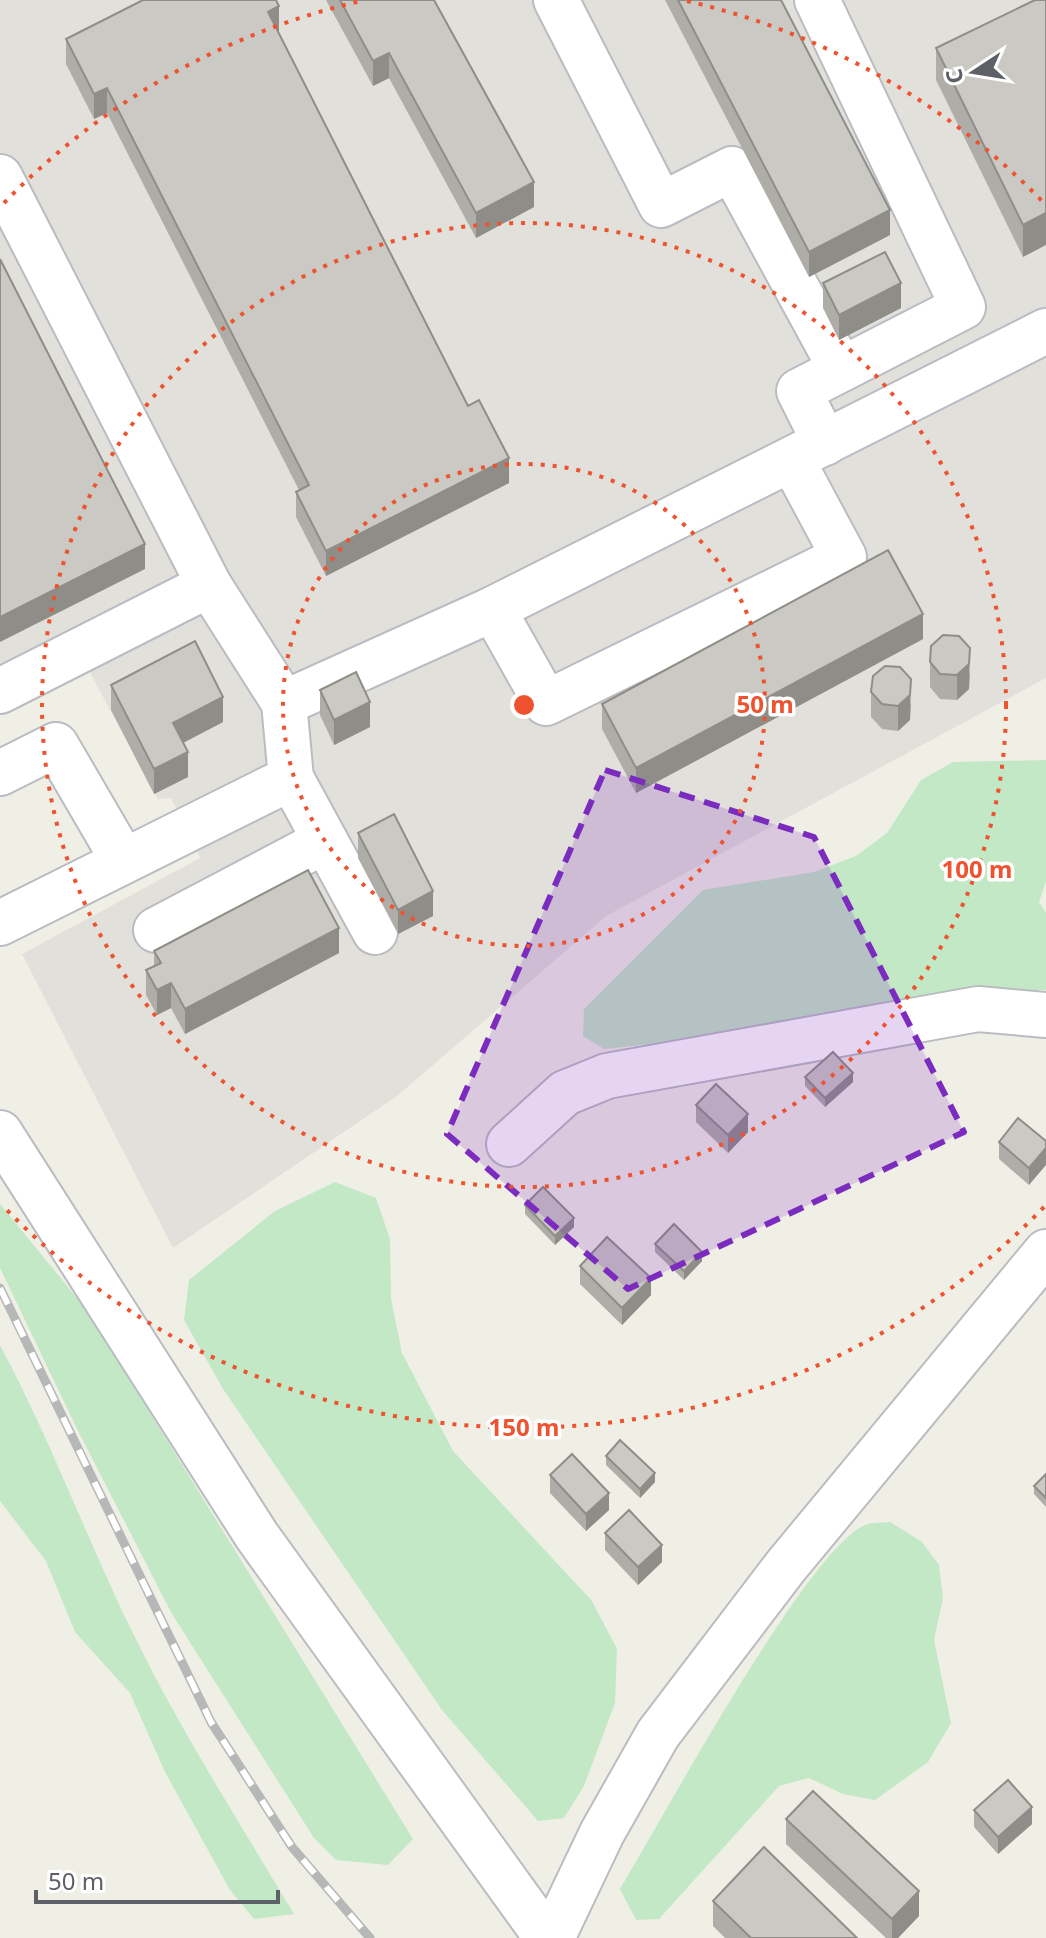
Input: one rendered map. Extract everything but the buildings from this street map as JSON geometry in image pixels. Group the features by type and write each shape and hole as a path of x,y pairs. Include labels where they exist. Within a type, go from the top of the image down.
{"street":[{"path":"556,0 661,205 732,169 841,369"},
{"path":"493,609 546,703 844,557 808,452 799,391 963,307 817,0"},
{"path":"0,177 209,585 284,703 291,778 375,932"},
{"path":"284,703 493,609 1046,331"},
{"path":"0,691 209,585"},
{"path":"0,773 56,745 123,860"},
{"path":"0,923 291,778"},
{"path":"156,930 325,841"},
{"path":"509,1144 565,1093 607,1076 978,1009 1046,1015"},
{"path":"0,1133 257,1536 549,1938 602,1833 658,1734 786,1566 1046,1252"}],"highlighted area":[{"path":"605,770 814,837 964,1132 628,1289 447,1134"}],"shaded area":[{"path":"0,0 1046,0 1046,678 606,916 397,1096 173,1248 22,954 200,858 171,798 158,799 86,665 0,710"}],"green space":[{"path":"1046,760 1046,881 1039,902 1046,913 1046,990 938,994 726,1036 604,1049 583,1036 584,1009 703,890 814,872 856,856 887,833 921,780 953,762"},
{"path":"335,1182 376,1198 390,1239 391,1299 402,1353 453,1451 592,1601 617,1649 615,1703 584,1786 564,1818 538,1821 442,1710 223,1389 184,1320 189,1280 275,1211"},
{"path":"0,1204 86,1309 413,1839 388,1865 336,1860 314,1838 172,1614 78,1431 0,1268"},
{"path":"0,1345 144,1655 206,1768 294,1914 254,1919 230,1890 165,1772 130,1693 75,1632 46,1561 0,1501"},
{"path":"890,1522 922,1542 939,1565 943,1598 934,1640 951,1723 928,1762 875,1800 843,1794 809,1778 779,1786 659,1919 636,1920 620,1889 773,1633 808,1582 840,1545 865,1525"}],"railway":[{"path":"0,1288 211,1722 292,1847 370,1938"}]}
